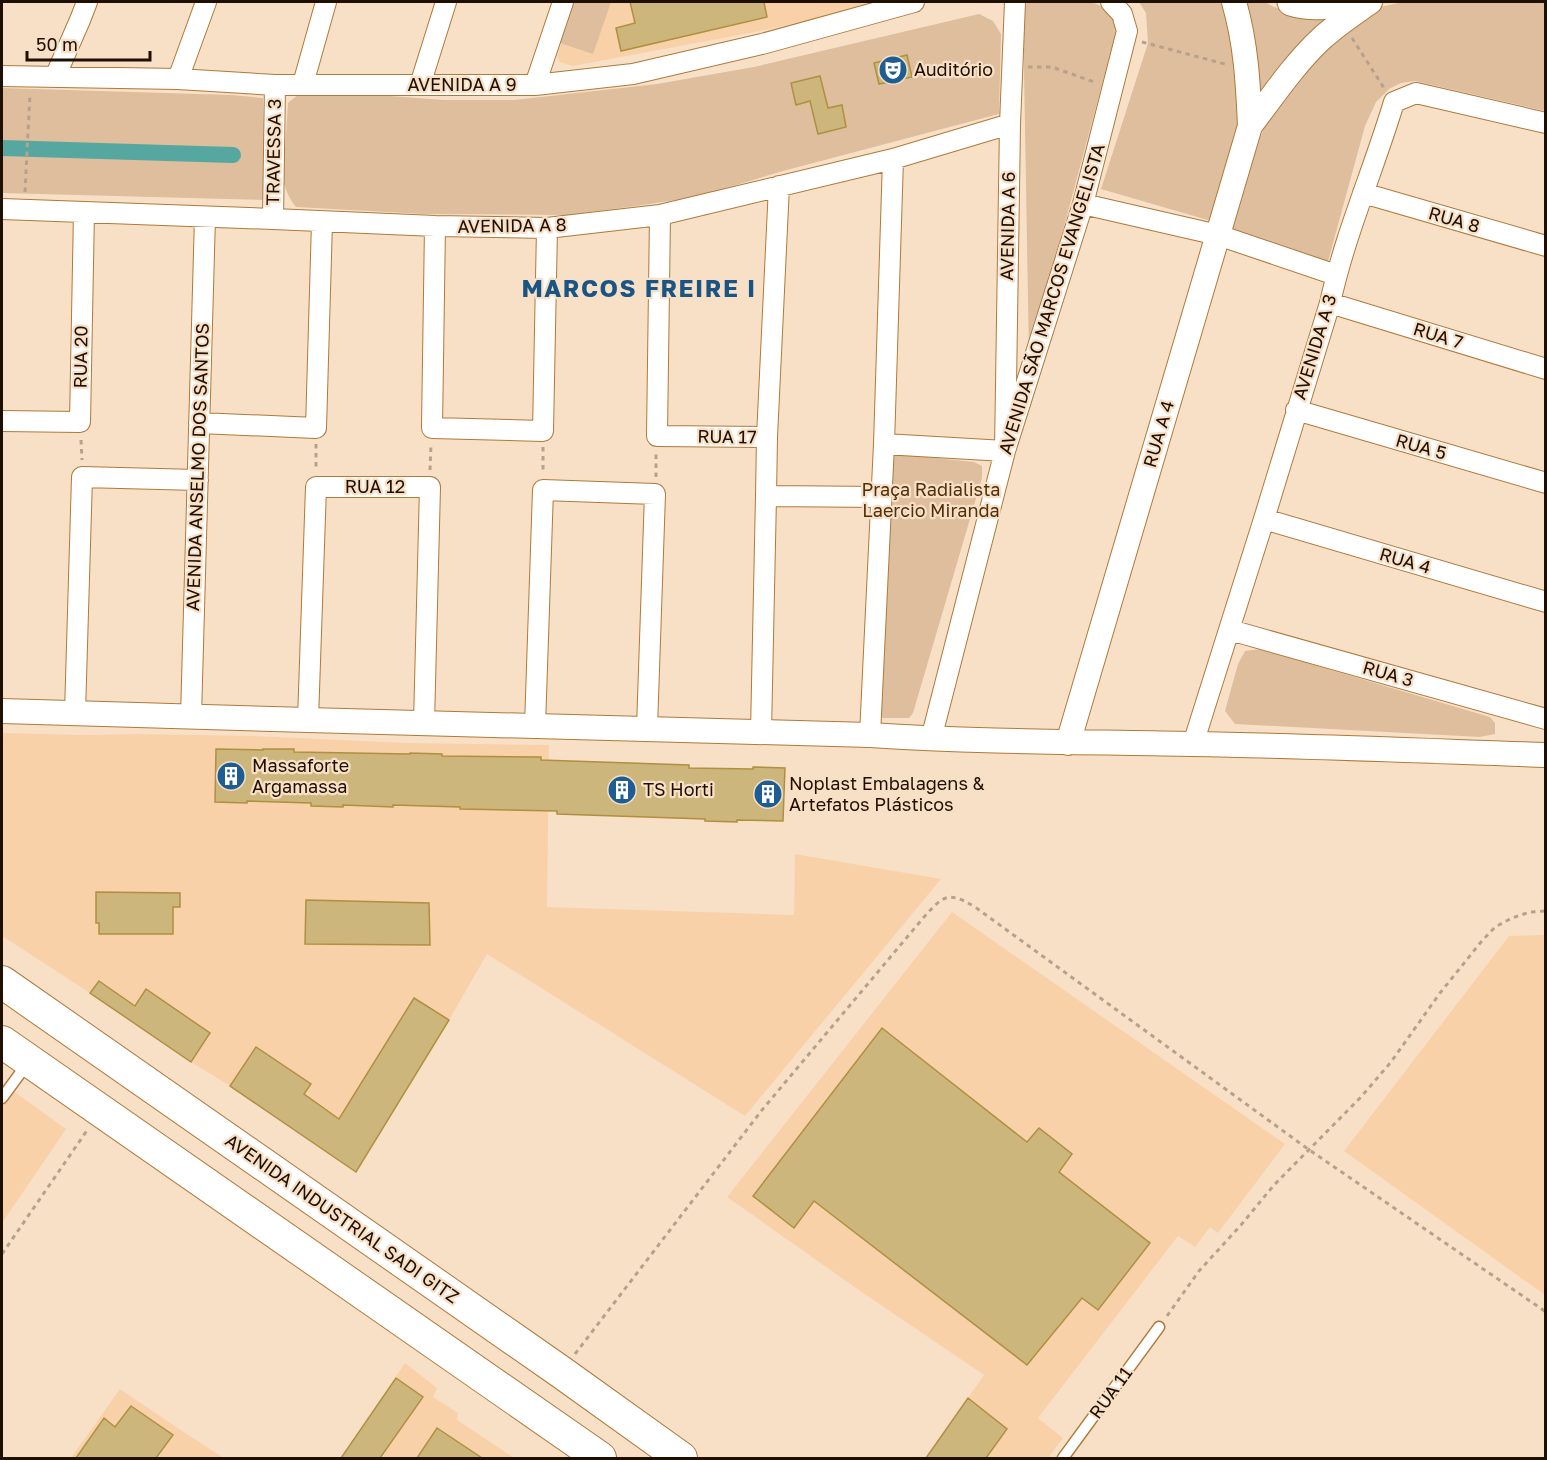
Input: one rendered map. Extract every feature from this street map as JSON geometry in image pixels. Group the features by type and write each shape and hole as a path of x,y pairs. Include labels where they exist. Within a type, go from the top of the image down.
{"main road":[{"path":"1291,2 1305,6 1328,6 1344,12"},
{"name":"AVENIDA INDUSTRIAL SADI GITZ","path":"2,981 681,1458"},
{"path":"2,1042 600,1458"}],"street":[{"path":"55,77 87,2"},
{"path":"178,79 206,2"},
{"path":"303,84 326,2"},
{"path":"420,85 446,2"},
{"path":"535,85 563,2"},
{"name":"AVENIDA A 9","path":"2,76 178,79 275,85 535,85 633,74 762,44 914,2"},
{"name":"AVENIDA A 6","path":"1005,451 1010,124 1015,2"},
{"name":"AVENIDA SÃO MARCOS EVANGELISTA","path":"931,739 1005,451 1083,204 1126,38 1127,31 1122,14 1111,2"},
{"name":"RUA A 4","path":"1068,743 1250,126 1247,70 1241,28 1234,2"},
{"name":"RUA A 4","path":"1250,126 1284,81 1344,12 1370,2"},
{"name":"TRAVESSA 3","path":"273,219 275,85"},
{"path":"1394,102 1416,93 1545,123"},
{"name":"AVENIDA A 3","path":"1193,744 1330,303 1336,275 1394,102"},
{"name":"AVENIDA A 8","path":"2,209 435,226 547,228 660,216 892,159 1010,124"},
{"path":"870,735 884,444 892,159"},
{"name":"RUA 17","path":"657,436 767,437 778,186"},
{"name":"RUA 8","path":"1364,193 1545,246"},
{"path":"1083,204 1218,235 1336,275"},
{"name":"RUA 20","path":"80,422 84,212"},
{"path":"657,436 660,216"},
{"name":"AVENIDA ANSELMO DOS SANTOS","path":"191,717 205,217"},
{"path":"199,423 316,428 322,222"},
{"path":"435,226 432,428 543,431 547,228"},
{"name":"RUA 7","path":"1330,303 1545,369"},
{"name":"RUA 5","path":"1296,410 1545,483"},
{"path":"2,421 80,422"},
{"path":"761,732 767,437"},
{"path":"884,444 1005,451"},
{"path":"75,713 82,477 198,480"},
{"name":"RUA 12","path":"316,488 430,487 424,723"},
{"path":"308,720 316,488"},
{"path":"535,726 543,490 655,494 647,728"},
{"path":"766,496 881,497"},
{"name":"RUA 4","path":"1264,519 1545,602"},
{"name":"RUA 3","path":"1230,630 1545,718"},
{"path":"2,711 1545,755"}],"lane":[{"path":"2,1098 29,1061"},
{"name":"RUA 11","path":"1063,1458 1159,1327"}],"path":[{"path":"1344,12 1394,102"},
{"path":"1126,38 1247,70"},
{"path":"1012,68 1052,67 1113,88"},
{"path":"27,184 30,113"},
{"path":"80,422 82,477"},
{"path":"316,428 316,488"},
{"path":"430,487 432,428"},
{"path":"543,431 543,490"},
{"path":"655,494 657,436"},
{"path":"561,1372 762,1110 924,917 938,902 951,896 962,899 975,907 1308,1149 1545,1312"},
{"path":"1159,1327 1199,1270 1274,1185 1361,1097 1391,1062 1440,993 1481,942 1495,927 1512,918 1530,912 1545,911"},
{"path":"2,1254 100,1111"}],"shaded area":[{"path":"574,2 885,2 770,29 573,66 560,62 557,56"},
{"path":"2,733 252,736 406,743 549,745 547,907 794,915 795,854 941,879 745,1116 487,954 356,1172 2,936"},
{"path":"952,912 1285,1144 1218,1233 1210,1227 1195,1247 1178,1236 1038,1418 1063,1438 1048,1458 926,1458 984,1375 727,1197"},
{"path":"1546,935 1545,1295 1344,1151 1509,936"},
{"path":"2,1083 66,1129 2,1223"},
{"path":"405,1363 437,1388 433,1397 458,1413 457,1420 514,1458 341,1458"},
{"path":"120,1389 179,1429 224,1458 71,1458"}],"green space":[{"path":"574,2 611,2 593,54 560,43"},
{"path":"1027,2 1091,2 1109,9 1117,20 1115,36 1029,357 1023,13"},
{"path":"1139,2 1227,2 1243,116 1211,221 1101,189 1148,43 1146,13"},
{"path":"1243,2 1265,2 1274,7 1314,16 1344,11 1255,111"},
{"path":"1404,2 1545,2 1545,111 1415,81 1401,83 1389,89 1376,102 1365,126 1327,265 1225,230 1271,112 1341,30 1380,7"},
{"path":"979,14 993,21 1001,34 999,114 783,171 696,197 568,215 423,214 296,207 283,180 288,103 300,93 335,92 444,100 514,100 657,84 754,67"},
{"path":"2,88 232,95 263,98 265,200 2,193"},
{"name":"Praça Radialista Laercio Miranda","path":"898,454 974,462 982,466 982,478 913,713 909,718 877,718 891,458"},
{"path":"1260,649 1490,717 1495,723 1495,734 1480,737 1235,724 1225,711 1238,664 1245,651"}],"building":[{"path":"630,2 764,2 767,17 621,51 616,28 635,23"},
{"name":"Auditório","path":"907,55 912,77 879,84 874,63"},
{"path":"820,76 828,108 842,105 846,127 818,134 810,101 796,105 791,83"},
{"path":"216,749 294,749 294,752 541,757 541,760 689,765 689,768 785,768 783,821 705,821 705,819 557,814 557,811 460,809 460,807 343,805 343,807 311,806 311,803 215,802"},
{"path":"96,892 180,893 180,907 173,907 173,934 99,934 99,923 96,923"},
{"path":"306,900 429,903 430,945 305,944"},
{"path":"99,981 135,1006 146,989 210,1033 191,1062 90,993"},
{"path":"414,998 449,1020 356,1172 230,1086 256,1047 311,1084 304,1094 339,1119"},
{"path":"882,1028 1027,1142 1039,1128 1072,1154 1059,1172 1150,1243 1098,1310 1082,1298 1027,1365 814,1201 794,1228 753,1196"},
{"path":"396,1378 423,1397 380,1458 341,1458"},
{"path":"968,1398 1007,1429 986,1458 926,1458"},
{"path":"131,1406 173,1435 156,1458 76,1458 104,1418 115,1427"},
{"path":"437,1428 482,1458 417,1458"}],"waterway":[{"path":"2,148 233,155"}],"place":[{"name":"Auditório","path":"893,70"},
{"name":"Massaforte Argamassa","path":"231,776"},
{"name":"TS Horti","path":"622,790"},
{"name":"Noplast Embalagens & Artefatos Plásticos","path":"768,794"}],"district":[{"name":"MARCOS FREIRE I","path":"639,289"}]}
